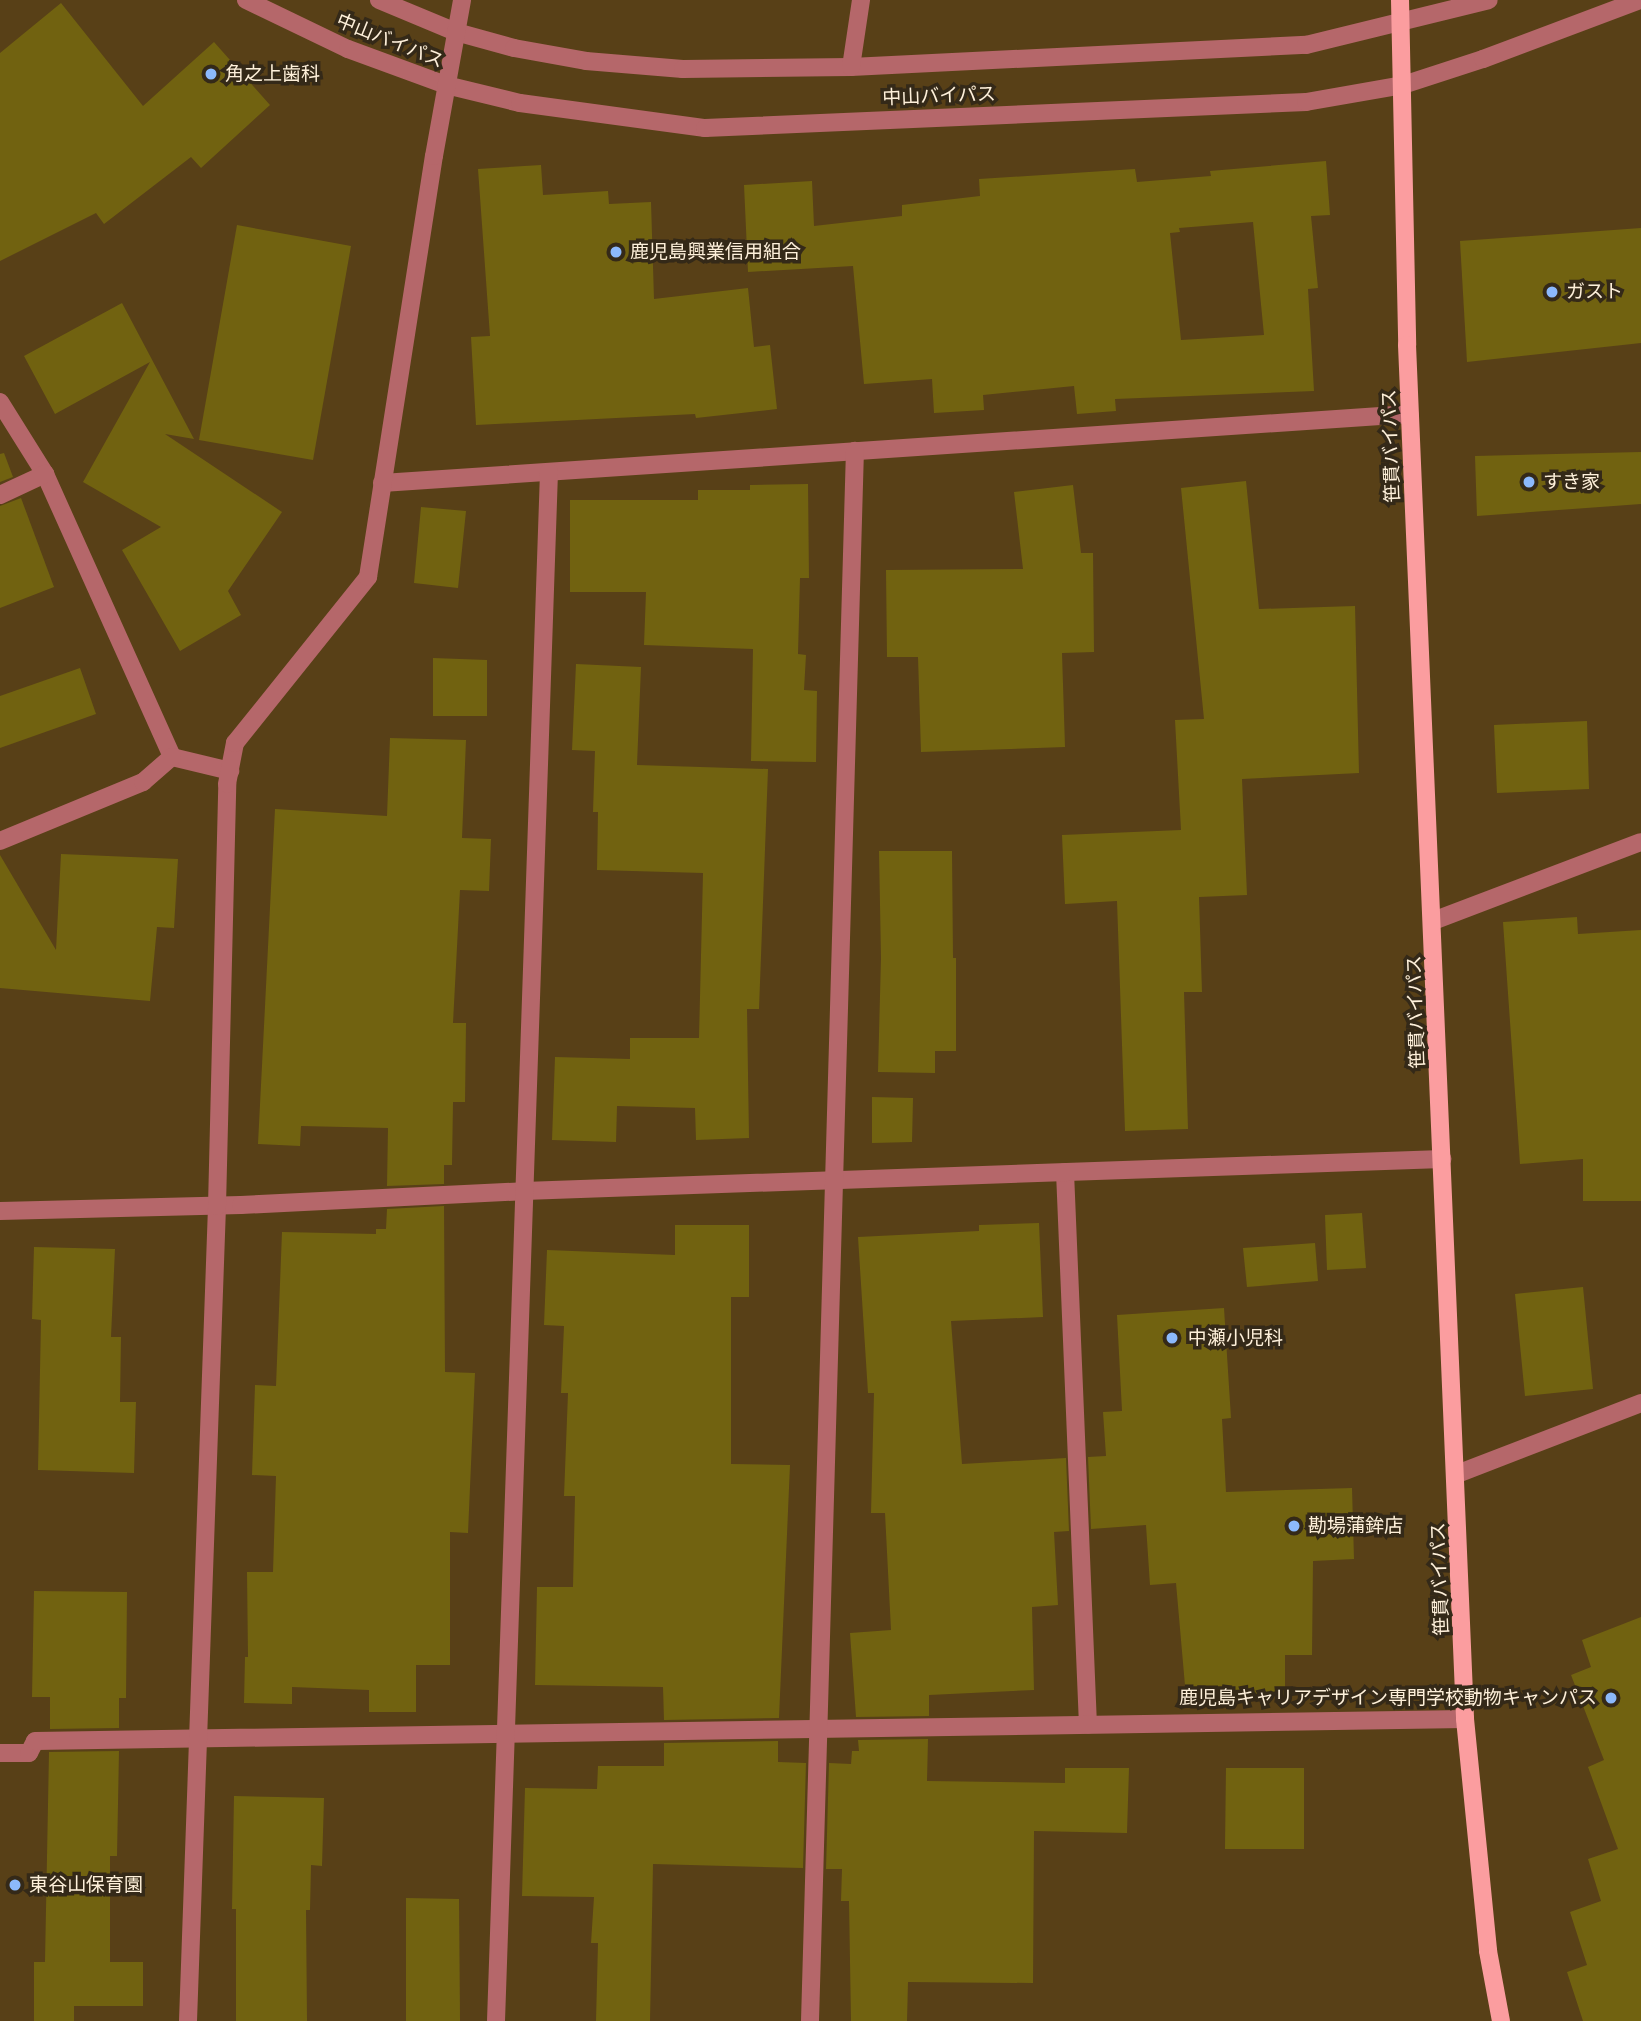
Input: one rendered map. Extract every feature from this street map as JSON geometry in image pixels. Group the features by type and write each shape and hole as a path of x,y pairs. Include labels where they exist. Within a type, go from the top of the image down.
{"main road":[{"name":"笹貫バイパス","path":"1400,0 1402,181 1410,414 1457,1474 1465,1719 1488,1951 1501,2021"}],"street":[{"name":"中山バイパス","path":"246,0 348,49 446,86 520,103 607,117 705,128 1307,102 1403,85 1483,59 1640,0"},
{"name":"中山バイパス","path":"379,0 456,32 514,48 586,61 683,69 850,66 1306,45 1489,0"},
{"path":"188,2021 230,771 235,743 252,719 364,587 368,578 461,0"},
{"path":"850,66 861,0"},
{"path":"0,402 45,474 172,757"},
{"path":"382,483 1410,414"},
{"path":"810,2021 855,451"},
{"path":"496,2021 549,472"},
{"path":"0,495 45,474"},
{"path":"172,757 230,771"},
{"path":"0,841 143,782 172,757"},
{"path":"1433,921 1641,842"},
{"path":"0,1211 217,1206 524,1191 1443,1159"},
{"path":"1065,1172 1088,1725"},
{"path":"1457,1474 1641,1403"},
{"path":"0,1753 29,1753 35,1741 1465,1719"}],"building":[{"path":"61,3 143,106 214,42 270,105 201,168 191,157 104,224 96,213 0,261 0,53"},
{"path":"1326,161 1330,215 1311,216 1318,288 1308,289 1314,391 1115,399 1116,411 1077,414 1074,386 983,395 984,410 934,413 932,379 864,384 853,266 748,272 744,185 812,181 814,226 902,216 902,205 980,196 979,179 1135,169 1137,182 1211,176 1210,171","holes":["1253,222 1264,335 1181,340 1170,233 1180,232 1179,228"]},
{"path":"541,165 543,195 608,191 609,204 651,202 654,299 748,288 754,347 770,345 777,409 696,418 695,414 476,425 471,337 490,336 478,169"},
{"path":"237,225 351,246 313,460 199,440"},
{"name":"ガスト","path":"1641,228 1641,343 1467,362 1460,241"},
{"path":"122,303 194,439 165,434 282,512 228,591 241,615 180,651 122,550 161,527 83,482 150,362 55,414 24,356"},
{"name":"すき家","path":"1641,452 1641,504 1477,516 1475,456"},
{"path":"4,453 13,477 0,482 0,454"},
{"path":"1246,481 1259,609 1355,606 1359,773 1242,779 1247,895 1199,897 1202,992 1184,992 1188,1129 1125,1131 1117,901 1065,904 1062,835 1181,830 1175,720 1204,719 1181,488"},
{"path":"808,484 809,578 800,578 798,654 806,655 804,690 817,691 816,762 751,761 753,649 644,645 646,592 570,592 570,500 698,500 698,490 750,490 750,485"},
{"path":"1073,485 1081,553 1093,553 1094,652 1062,653 1065,747 921,752 918,657 887,657 886,570 1023,569 1014,492"},
{"path":"21,498 54,587 0,608 0,506"},
{"path":"421,507 466,511 458,588 414,583"},
{"path":"433,658 487,660 487,716 433,716"},
{"path":"576,664 641,667 637,765 768,769 759,1009 747,1009 749,1138 696,1140 695,1108 617,1106 616,1142 552,1140 555,1057 630,1059 630,1038 699,1038 703,873 597,870 598,812 593,812 595,751 572,750"},
{"path":"80,668 96,714 0,748 0,696"},
{"path":"1587,721 1589,789 1497,793 1494,725"},
{"path":"390,738 466,740 462,838 491,839 489,891 460,890 453,1023 466,1023 465,1102 453,1102 452,1165 444,1165 444,1184 387,1186 388,1128 301,1126 300,1146 258,1144 275,809 387,816"},
{"path":"879,851 952,851 956,1051 935,1051 935,1073 878,1072 881,958"},
{"path":"61,854 178,859 174,928 157,927 150,1001 0,988 0,855 56,950"},
{"path":"1577,917 1578,934 1641,930 1641,1201 1583,1201 1583,1159 1520,1164 1503,922"},
{"path":"872,1097 913,1098 912,1142 872,1143"},
{"path":"444,1206 445,1372 475,1373 468,1533 450,1532 450,1665 416,1665 416,1712 369,1712 369,1690 292,1687 292,1704 244,1703 245,1657 248,1657 247,1572 273,1572 276,1476 252,1475 255,1385 276,1386 282,1232 376,1234 376,1229 386,1229 387,1209"},
{"path":"1362,1213 1366,1268 1327,1270 1325,1215"},
{"path":"1039,1223 1043,1317 951,1321 962,1464 1066,1458 1069,1531 1054,1532 1058,1605 1032,1607 1034,1690 929,1695 929,1716 856,1717 850,1633 891,1630 885,1513 871,1513 874,1393 868,1393 858,1237 979,1231 979,1225"},
{"path":"675,1225 749,1225 749,1297 731,1297 731,1464 790,1465 779,1718 664,1720 663,1687 535,1685 537,1587 573,1587 575,1496 564,1496 568,1393 561,1393 564,1326 544,1325 547,1250 675,1255"},
{"path":"1315,1243 1318,1281 1247,1287 1243,1248"},
{"path":"34,1247 115,1249 111,1337 121,1337 120,1402 136,1402 134,1473 38,1470 41,1320 32,1319"},
{"path":"1583,1287 1593,1389 1525,1396 1515,1294"},
{"path":"1224,1308 1231,1418 1222,1419 1226,1492 1352,1488 1354,1559 1313,1561 1312,1655 1285,1655 1285,1695 1186,1697 1176,1583 1150,1585 1146,1525 1091,1529 1088,1457 1106,1456 1103,1412 1122,1411 1117,1315"},
{"path":"34,1591 127,1592 126,1698 119,1698 119,1728 50,1729 50,1697 32,1697"},
{"path":"1641,1617 1641,2021 1583,2021 1567,1972 1587,1965 1570,1912 1601,1901 1588,1859 1618,1849 1588,1767 1604,1760 1571,1675 1591,1667 1582,1640"},
{"path":"928,1739 927,1781 1065,1783 1065,1768 1129,1768 1127,1833 1034,1831 1033,1983 908,1982 907,2021 851,2021 849,1901 841,1901 842,1869 826,1869 829,1763 851,1764 852,1751 859,1751 858,1740"},
{"path":"778,1741 778,1762 806,1763 803,1868 653,1864 650,2021 596,2021 598,1943 591,1943 594,1897 522,1896 525,1788 597,1789 598,1766 664,1766 664,1743"},
{"path":"119,1751 117,1856 110,1856 110,1962 143,1962 143,2006 74,2006 74,2021 34,2021 34,1962 45,1962 49,1752"},
{"path":"1226,1768 1304,1768 1304,1849 1225,1849"},
{"path":"234,1796 324,1798 322,1866 311,1865 310,1910 306,1910 307,2021 236,2021 236,1909 232,1909"},
{"path":"406,1898 459,1899 460,2021 406,2021"}],"place":[{"name":"角之上歯科","path":"211,74"},
{"name":"鹿児島興業信用組合","path":"616,252"},
{"name":"ガスト","path":"1552,292"},
{"name":"すき家","path":"1529,482"},
{"name":"中瀬小児科","path":"1172,1338"},
{"name":"勘場蒲鉾店","path":"1294,1526"},
{"name":"鹿児島キャリアデザイン専門学校動物キャンパス","path":"1611,1698"},
{"name":"東谷山保育園","path":"15,1885"}]}
